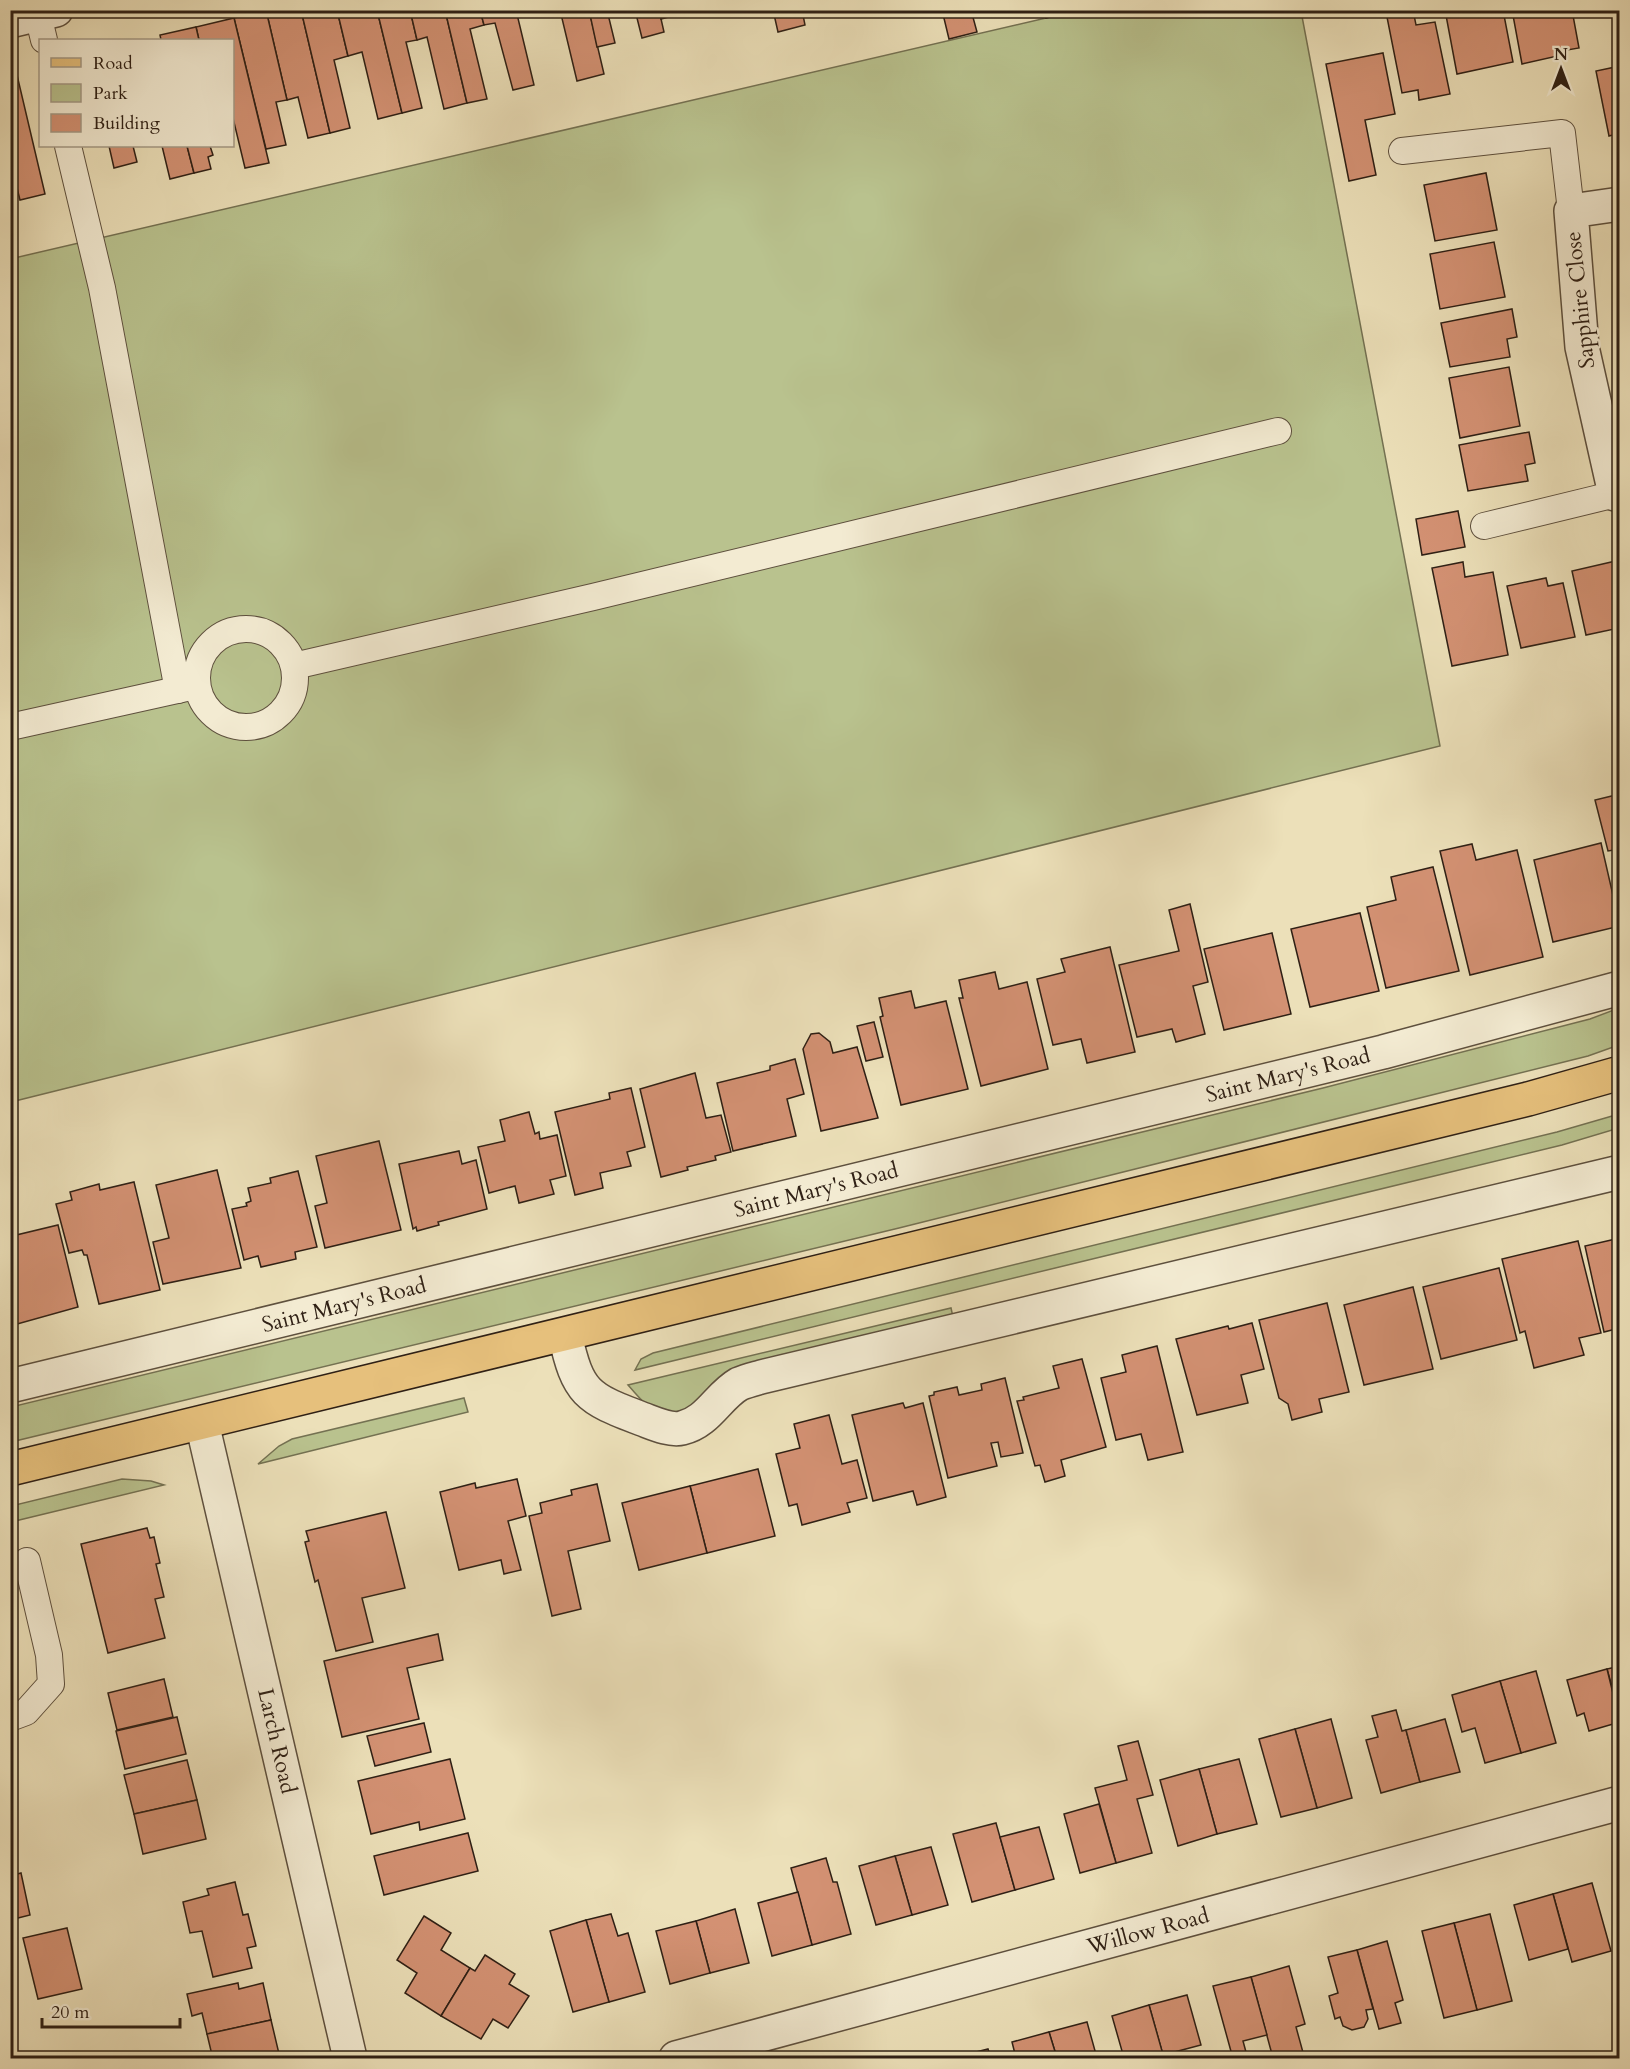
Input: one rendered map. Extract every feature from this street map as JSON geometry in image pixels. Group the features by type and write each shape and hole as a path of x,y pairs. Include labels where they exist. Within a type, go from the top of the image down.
{"main road":[{"path":"10,1469 1528,1099 1620,1073"}],"street":[{"name":"Sapphire Close","path":"1617,494 1582,347 1571,211 1620,204"},
{"name":"Saint Mary's Road","path":"10,1386 1395,1049 1620,988"},
{"path":"565,1335 573,1372 584,1389 607,1406 660,1426 680,1429 705,1417 739,1384 761,1377 1620,1172"},
{"name":"Larch Road","path":"202,1423 351,2058"},
{"name":"Willow Road","path":"676,2058 1620,1803"}],"lane":[{"name":"Sapphire Close","path":"1402,151 1562,133 1571,211"},
{"path":"10,727 187,688 203,653 213,640 228,632 244,628 261,630 276,638 288,650 294,666 296,682 292,698 278,717 256,727 240,728 224,723 211,714 187,688 102,288 68,147"},
{"path":"294,666 593,597 1278,431"},
{"name":"Sapphire Close","path":"1484,526 1617,494"},
{"path":"10,1718 26,1712 51,1684 50,1655 27,1561"}],"green space":[{"path":"1076,11 1301,11 1440,746 11,1102 10,259"},
{"path":"1619,1008 1619,1045 1588,1056 899,1228 11,1442 11,1407 1323,1088 1590,1019"},
{"path":"1619,1114 1619,1128 1562,1145 635,1370 641,1359 653,1353 1557,1132"},
{"path":"951,1308 953,1317 681,1411 656,1410 645,1404 628,1385"},
{"path":"464,1398 468,1412 258,1464 279,1446 292,1439"},
{"path":"122,1479 151,1481 164,1485 11,1522 11,1506"}],"building":[{"path":"266,10 301,10 330,133 308,138 298,97 287,100"},
{"path":"266,10 287,100 276,102 286,145 266,149 234,18"},
{"path":"301,10 337,10 348,56 334,60 350,128 330,133"},
{"path":"337,10 377,10 402,113 378,119 362,52 348,56"},
{"path":"377,10 410,10 417,40 406,42 422,108 402,113"},
{"path":"410,10 445,10 467,103 444,109 427,37 417,40"},
{"path":"445,10 480,10 484,25 470,29 487,99 467,103"},
{"path":"480,10 516,10 534,85 513,90 495,23 484,25"},
{"path":"520,10 549,10 522,17"},
{"path":"560,10 589,10 604,74 577,81"},
{"path":"589,10 607,10 615,43 597,47"},
{"path":"635,10 659,10 664,32 642,38"},
{"path":"659,10 679,10 680,14 661,19"},
{"path":"773,10 802,10 805,25 778,32"},
{"path":"942,10 971,10 977,32 949,39"},
{"path":"1045,10 1077,10 1046,18"},
{"path":"1413,10 1416,25 1435,22 1450,94 1419,100 1418,90 1402,93 1386,12"},
{"path":"1445,10 1503,10 1513,62 1457,74"},
{"path":"1512,10 1572,10 1579,48 1561,51 1562,55 1522,64"},
{"path":"234,18 269,163 245,168 234,122 234,39 199,39 196,27"},
{"path":"196,27 199,39 161,39 160,35"},
{"path":"1383,53 1395,114 1365,120 1376,175 1349,181 1326,64"},
{"path":"1620,66 1620,133 1609,136 1596,71"},
{"path":"17,75 45,194 20,200 10,160 10,77"},
{"path":"109,147 133,147 137,162 114,168"},
{"path":"162,147 187,147 194,173 170,179"},
{"path":"187,147 210,147 213,155 208,157 211,169 194,173"},
{"path":"1486,173 1497,230 1435,241 1424,185"},
{"path":"1494,242 1505,297 1440,309 1430,254"},
{"path":"1512,309 1517,337 1507,339 1510,357 1450,367 1441,323"},
{"path":"1509,367 1520,426 1460,438 1449,378"},
{"path":"1529,432 1535,463 1525,465 1528,481 1468,491 1459,445"},
{"path":"1458,511 1465,547 1422,555 1416,519"},
{"path":"1620,560 1620,631 1615,632 1614,629 1586,635 1572,571"},
{"path":"1463,562 1465,577 1493,572 1508,655 1452,666 1432,568"},
{"path":"1546,578 1548,586 1563,583 1575,637 1521,648 1507,586"},
{"path":"1616,795 1620,810 1620,849 1608,851 1595,800"},
{"path":"1601,843 1620,926 1553,942 1534,860"},
{"path":"1472,844 1476,860 1517,850 1543,957 1470,975 1440,851"},
{"path":"1433,867 1459,971 1386,988 1367,907 1396,900 1391,877"},
{"path":"1190,904 1208,982 1193,986 1205,1034 1176,1042 1172,1029 1137,1037 1119,965 1179,951 1169,910"},
{"path":"1360,913 1379,991 1310,1007 1291,929"},
{"path":"1272,933 1291,1014 1224,1030 1204,949"},
{"path":"1110,947 1135,1052 1087,1063 1081,1039 1053,1045 1037,979 1065,972 1061,959"},
{"path":"995,972 999,989 1027,982 1048,1069 981,1086 959,998 963,998 959,980"},
{"path":"911,991 915,1008 946,1001 968,1089 901,1105 880,1017 883,1016 879,998"},
{"path":"874,1022 883,1057 866,1061 857,1026"},
{"path":"819,1033 830,1042 833,1053 857,1047 878,1118 821,1131 803,1049 811,1034"},
{"path":"795,1059 804,1094 787,1099 796,1136 733,1151 717,1083 770,1070 770,1066"},
{"path":"695,1073 706,1118 721,1115 731,1152 715,1156 716,1160 687,1167 688,1170 661,1177 640,1089"},
{"path":"631,1088 645,1147 627,1152 631,1166 600,1173 603,1188 575,1195 555,1112 610,1099 609,1093"},
{"path":"529,1112 535,1134 539,1132 540,1139 557,1135 566,1176 550,1180 554,1194 519,1203 515,1186 489,1193 478,1147 505,1141 500,1120"},
{"path":"379,1141 401,1230 325,1248 315,1206 327,1203 316,1156"},
{"path":"459,1151 462,1164 476,1160 487,1209 438,1222 439,1225 417,1231 416,1227 413,1229 399,1164"},
{"path":"217,1170 241,1268 163,1284 153,1242 169,1238 156,1185"},
{"path":"298,1171 317,1247 295,1252 296,1259 261,1267 258,1256 244,1260 232,1209 247,1206 246,1203 251,1201 248,1188 271,1183 270,1178"},
{"path":"134,1182 160,1290 99,1304 87,1255 84,1255 82,1250 69,1253 56,1204 72,1200 70,1192 99,1184 100,1190"},
{"path":"58,1225 78,1307 10,1326 10,1228 12,1236"},
{"path":"1620,1238 1620,1328 1604,1332 1585,1246"},
{"path":"1578,1241 1601,1333 1579,1338 1584,1355 1534,1368 1525,1331 1520,1333 1502,1259"},
{"path":"1499,1268 1517,1340 1441,1359 1423,1287"},
{"path":"1413,1287 1433,1369 1364,1385 1344,1305"},
{"path":"1327,1303 1349,1392 1319,1399 1322,1412 1292,1420 1288,1404 1279,1398 1259,1320"},
{"path":"1252,1323 1264,1369 1241,1375 1248,1403 1197,1415 1176,1339 1228,1326 1229,1329"},
{"path":"1157,1346 1183,1452 1148,1460 1141,1434 1116,1440 1101,1378 1126,1372 1122,1355"},
{"path":"1082,1359 1106,1447 1061,1460 1065,1476 1045,1482 1040,1465 1035,1466 1017,1401 1024,1400 1023,1397 1059,1388 1053,1366"},
{"path":"1005,1378 1023,1453 1001,1457 998,1442 991,1443 997,1466 948,1478 929,1396 934,1395 934,1392 957,1387 959,1395 982,1390 981,1384"},
{"path":"903,1403 905,1408 923,1403 946,1497 917,1505 913,1491 873,1501 852,1415"},
{"path":"829,1415 842,1464 857,1460 867,1498 847,1503 850,1512 802,1525 797,1504 789,1506 776,1454 800,1448 794,1424"},
{"path":"758,1469 775,1536 707,1553 690,1486"},
{"path":"517,1479 526,1516 508,1521 521,1570 504,1574 501,1560 459,1570 440,1492 475,1483 476,1488"},
{"path":"597,1484 610,1541 568,1551 581,1609 552,1616 529,1516 542,1513 540,1503 572,1495 571,1490"},
{"path":"690,1486 707,1553 639,1570 622,1503"},
{"path":"386,1512 405,1588 362,1598 373,1642 336,1651 318,1580 315,1582 305,1542 309,1541 306,1531"},
{"path":"147,1528 150,1538 154,1537 160,1563 156,1564 164,1597 155,1599 165,1638 108,1653 81,1544"},
{"path":"438,1634 443,1660 407,1668 419,1719 342,1737 324,1661"},
{"path":"1620,1666 1620,1715 1607,1669"},
{"path":"1607,1669 1620,1722 1589,1731 1584,1713 1577,1716 1567,1680"},
{"path":"1536,1671 1556,1743 1521,1753 1500,1681"},
{"path":"164,1679 173,1717 117,1730 108,1693"},
{"path":"1500,1681 1521,1753 1485,1763 1475,1728 1462,1732 1452,1695"},
{"path":"1396,1710 1402,1731 1406,1730 1420,1782 1381,1793 1366,1740 1378,1737 1372,1716"},
{"path":"177,1717 186,1754 125,1769 116,1731"},
{"path":"1331,1719 1352,1798 1317,1808 1295,1729"},
{"path":"1445,1719 1460,1772 1420,1782 1406,1730"},
{"path":"424,1723 431,1752 375,1766 367,1736"},
{"path":"1295,1729 1317,1808 1281,1817 1259,1739"},
{"path":"1138,1741 1153,1795 1137,1799 1152,1853 1116,1863 1095,1788 1127,1780 1118,1746"},
{"path":"450,1759 465,1819 420,1830 419,1822 371,1834 358,1781"},
{"path":"1239,1759 1257,1824 1217,1834 1199,1769"},
{"path":"187,1760 197,1800 134,1814 124,1775"},
{"path":"1199,1769 1217,1834 1178,1846 1160,1780"},
{"path":"197,1800 206,1839 143,1854 134,1814"},
{"path":"1099,1804 1116,1863 1080,1873 1064,1814"},
{"path":"996,1823 1015,1890 972,1902 953,1834"},
{"path":"1039,1827 1054,1879 1015,1890 1000,1837"},
{"path":"468,1833 478,1871 384,1895 374,1856"},
{"path":"931,1847 948,1905 912,1915 895,1856"},
{"path":"895,1856 912,1915 876,1925 859,1866"},
{"path":"826,1858 833,1882 837,1882 851,1934 812,1945 791,1868"},
{"path":"21,1873 30,1915 10,1920 10,1876"},
{"path":"235,1882 243,1915 248,1914 256,1946 247,1948 252,1968 213,1977 202,1931 190,1933 183,1902 209,1895 207,1889"},
{"path":"1592,1883 1611,1951 1572,1962 1553,1894"},
{"path":"798,1892 812,1945 772,1956 758,1903"},
{"path":"1553,1894 1568,1949 1529,1960 1514,1905"},
{"path":"735,1909 749,1963 710,1973 696,1921"},
{"path":"611,1914 618,1936 628,1933 645,1992 609,2002 586,1920"},
{"path":"1490,1914 1512,2001 1477,2010 1454,1923"},
{"path":"424,1916 451,1933 441,1950 470,1968 441,2016 405,1993 417,1973 397,1960"},
{"path":"586,1920 609,2002 573,2012 550,1931"},
{"path":"696,1921 710,1973 670,1984 656,1931"},
{"path":"1454,1923 1477,2010 1444,2018 1422,1931"},
{"path":"67,1928 82,1989 38,1999 23,1938"},
{"path":"1387,1941 1403,2000 1395,2003 1401,2023 1379,2029 1357,1950"},
{"path":"1357,1950 1373,2009 1366,2010 1368,2019 1364,2027 1352,2030 1343,2026 1340,2017 1335,2019 1329,1996 1338,1993 1328,1957"},
{"path":"485,1955 515,1974 509,1984 529,1996 508,2028 493,2019 481,2039 441,2016 470,1968 475,1971"},
{"path":"1289,1966 1305,2024 1296,2027 1304,2056 1273,2058 1251,1977"},
{"path":"1251,1977 1267,2035 1243,2041 1246,2052 1232,2055 1213,1986"},
{"path":"238,1983 239,1989 263,1983 271,2020 207,2034 202,2013 192,2016 187,1994"},
{"path":"1187,1995 1201,2045 1163,2055 1149,2005"},
{"path":"1149,2005 1164,2058 1124,2058 1112,2016"},
{"path":"271,2020 280,2058 201,2058 212,2055 207,2034"},
{"path":"1087,2022 1097,2058 1057,2058 1049,2032"},
{"path":"1049,2032 1057,2058 1016,2058 1012,2042"},
{"path":"988,2049 991,2058 953,2058"}]}
